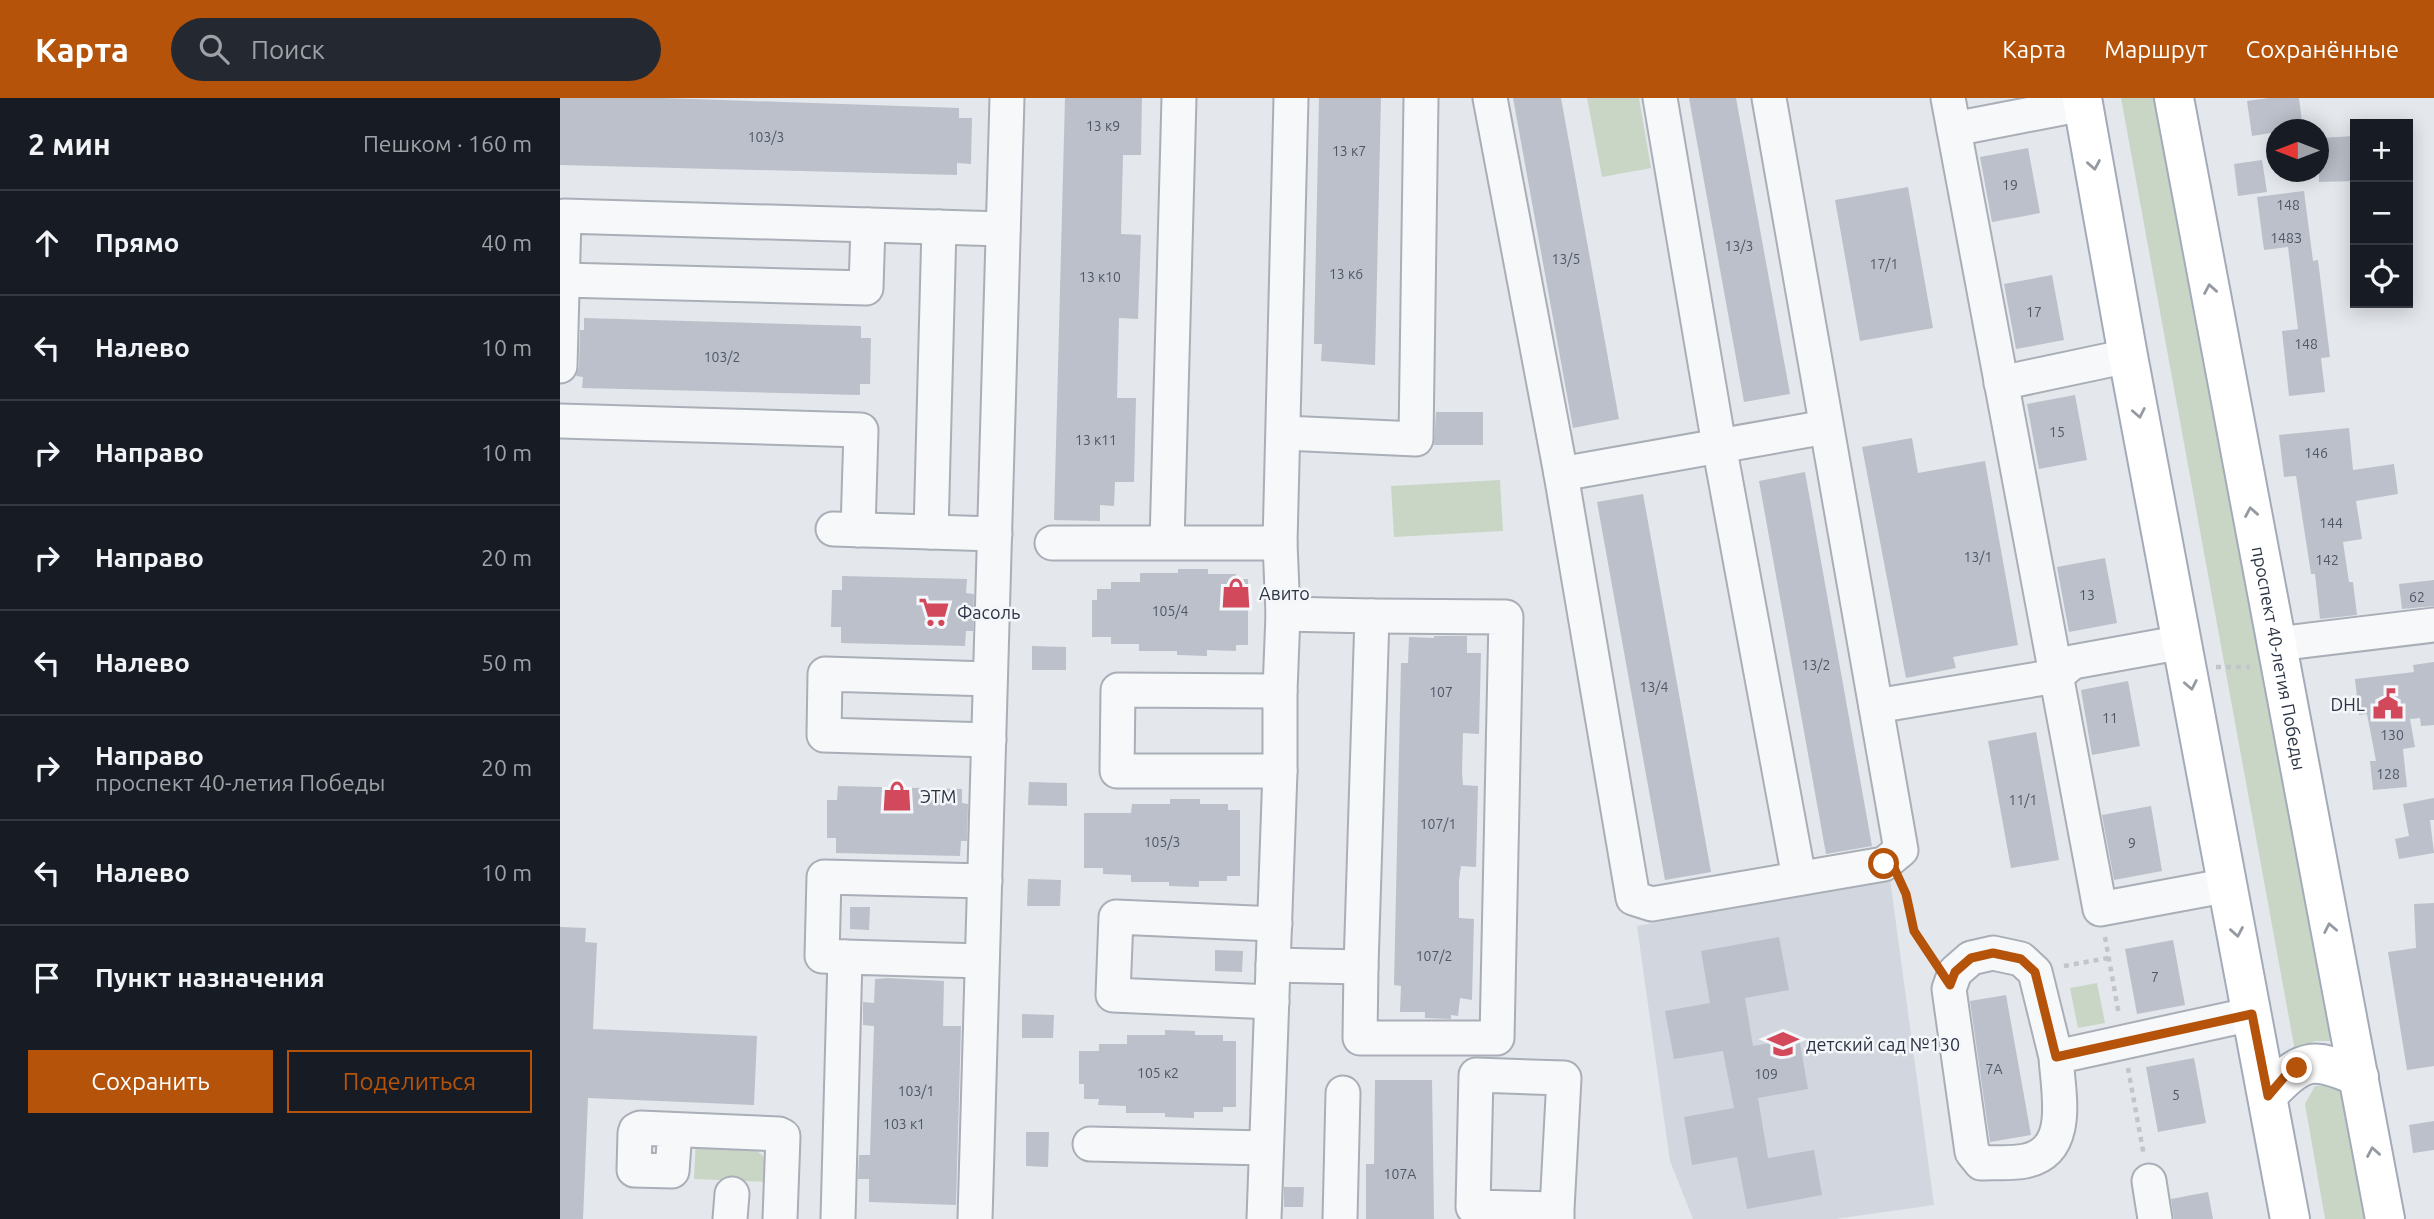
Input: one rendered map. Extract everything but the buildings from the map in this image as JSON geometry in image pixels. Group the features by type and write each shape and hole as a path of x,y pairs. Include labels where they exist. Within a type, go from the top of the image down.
{"main road":[{"name":"проспект 40-летия Победы","path":"2174,98 2385,1219"},
{"path":"2083,101 2128,356 2290,1219"},
{"path":"2268,1096 2286,1075 2309,1063 2323,1063 2359,1077"}],"street":[{"path":"975,1219 1007,98"},
{"path":"1167,542 1180,98"},
{"path":"1264,1219 1280,771 1283,614 1280,543 1291,98"},
{"path":"1284,433 1416,439 1421,98"},
{"path":"1490,98 1561,474 1633,898 1652,904 1884,864 1901,850 1769,98"},
{"path":"1660,98 1719,445 1799,878"},
{"path":"2083,101 1951,114 2100,909 2229,885"},
{"path":"560,366 564,216 1003,229"},
{"path":"563,280 866,288 868,225"},
{"path":"930,532 939,227"},
{"path":"2001,383 2128,356"},
{"path":"560,421 861,430 845,529 995,534"},
{"path":"1561,474 1826,427"},
{"path":"1052,543 1280,543"},
{"path":"1283,614 1506,617 1497,1038 1360,1038 1372,616"},
{"path":"2277,655 2434,625"},
{"path":"1876,706 2056,676 2073,662 2185,655"},
{"path":"989,740 824,735 825,674 990,679"},
{"path":"1280,691 1118,690 1118,771 1280,771"},
{"path":"982,961 822,956 824,877 985,881"},
{"path":"1272,1002 1113,995 1116,917 1275,924"},
{"path":"1993,953 2021,959 2035,972 2056,1057 2060,1127 2047,1152 2026,1161 1981,1163 1972,1152 1950,985 1955,972 1971,958 1993,953"},
{"path":"838,1219 845,957"},
{"path":"1273,965 1361,967"},
{"path":"2056,1057 2252,1014"},
{"path":"1476,1075 1564,1078 1557,1214 1473,1207 1476,1075"},
{"path":"1340,1219 1343,1093"},
{"path":"675,1130 782,1136 780,1219"},
{"path":"1090,1144 1266,1148"},
{"path":"2149,1181 2155,1219"}],"path":[{"path":"2185,655 2277,655"},
{"path":"1890,859 1906,894 1914,931 1950,985"},
{"path":"2035,972 2108,958"}],"shaded area":[{"name":"детский сад №130","path":"1890,879 1934,1205 1835,1219 1693,1219 1670,1161 1637,926"}],"green space":[{"path":"1587,98 1639,98 1651,168 1602,177"},
{"path":"2121,98 2167,98 2340,1041 2315,1041 2295,1051"},
{"path":"1500,480 1503,531 1394,537 1391,486"},
{"path":"2097,983 2105,1023 2078,1028 2070,988"},
{"path":"2315,1086 2337,1086 2351,1108 2371,1219 2325,1219 2305,1104"},
{"path":"696,1139 746,1142 774,1165 773,1182 694,1179"}],"place":[{"name":"Авито","path":"1236,593"},
{"name":"Фасоль","path":"934,612"},
{"name":"DHL","path":"2388,704"},
{"name":"ЭТМ","path":"897,796"},
{"name":"детский сад №130","path":"1783,1044"}],"route":[{"path":"1884,864 1890,859 1906,894 1914,931 1950,985 1955,972 1971,958 1993,953 2021,959 2035,972 2056,1057 2252,1014 2268,1096 2286,1075 2297,1068"}]}
